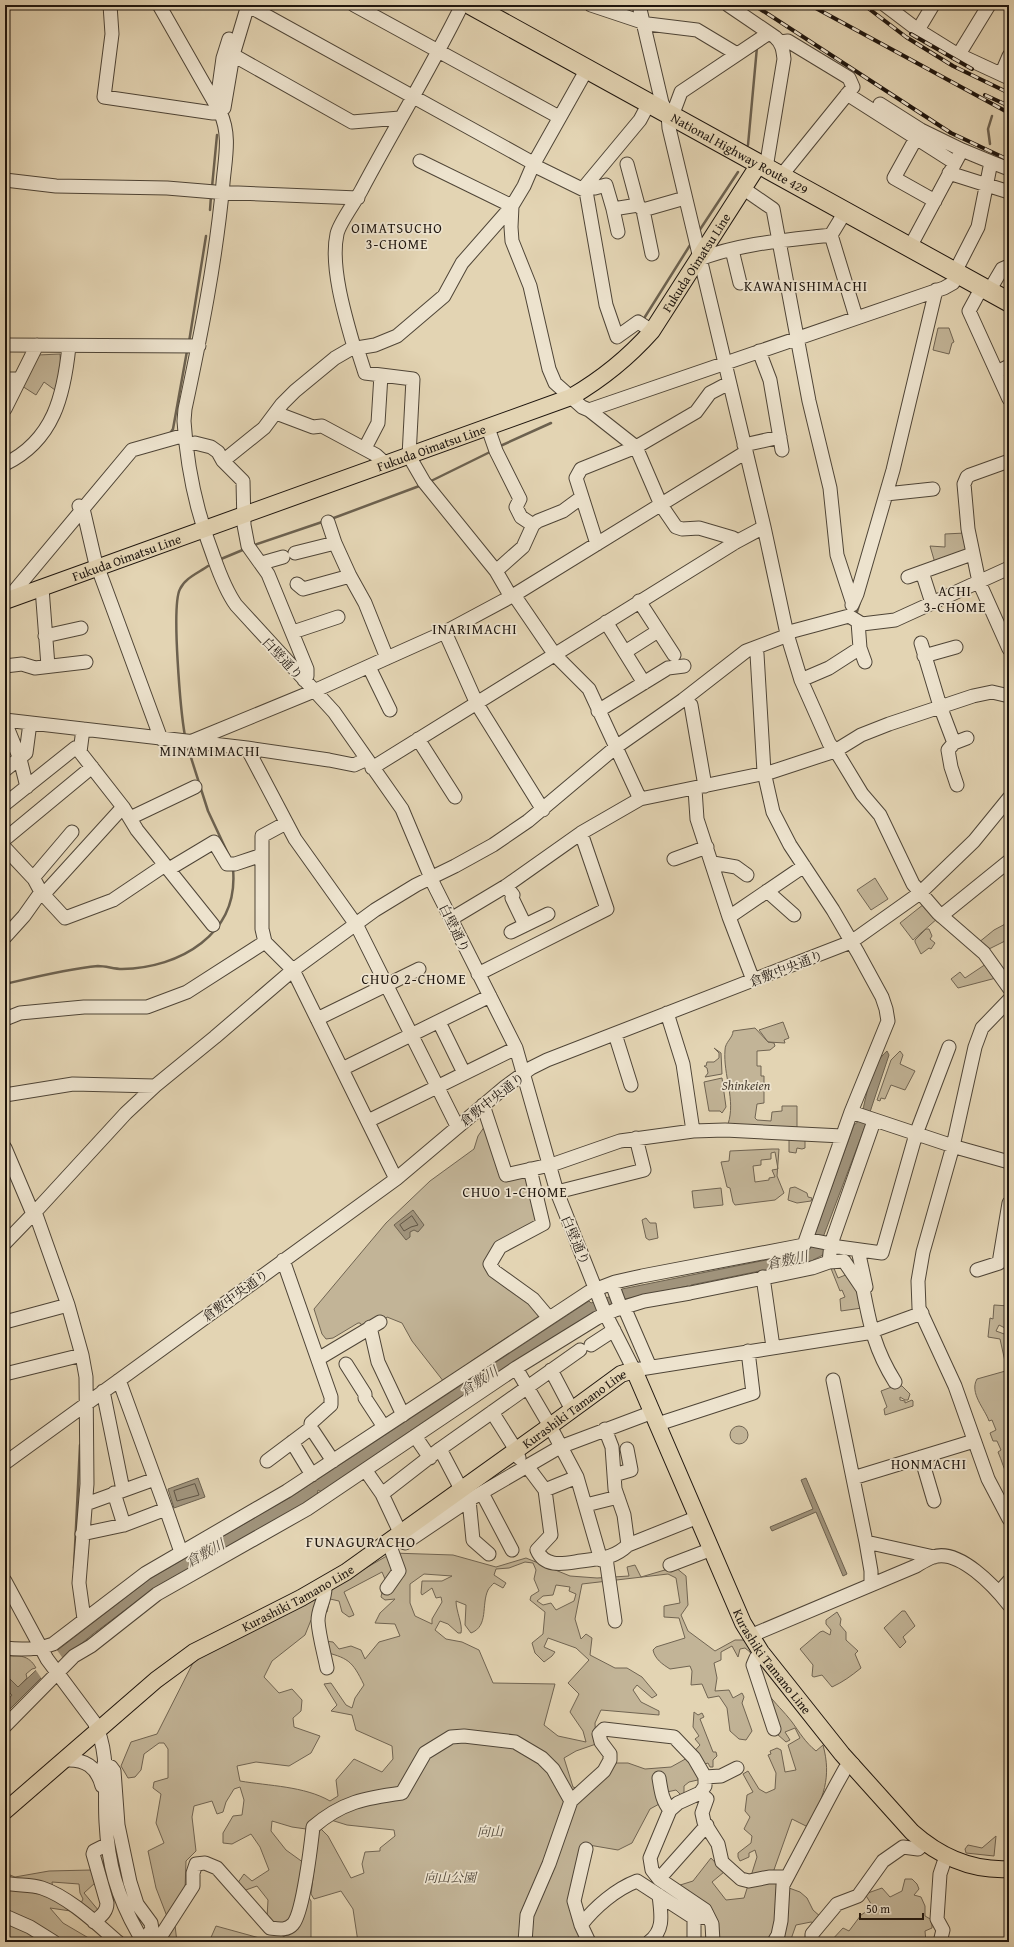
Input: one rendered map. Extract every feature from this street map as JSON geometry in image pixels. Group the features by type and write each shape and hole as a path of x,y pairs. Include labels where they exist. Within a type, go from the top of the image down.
{"highway":[{"name":"National Highway Route 429","path":"471,5 845,212 910,247 954,268 1009,302"}],"main road":[{"name":"Fukuda Oimatsu Line","path":"6,601 571,397 608,374 634,352 652,331 744,189 769,169"},
{"name":"Kurashiki Tamano Line","path":"5,1811 66,1760 156,1680 194,1652 325,1585 402,1538 465,1495 516,1450 621,1374 634,1370 750,1636 761,1652 853,1764 912,1832 925,1843 946,1856 979,1867 1009,1869"}],"street":[{"path":"110,5 112,34 104,97 213,113 220,112 224,108 233,55 245,5"},
{"name":"白壁通り","path":"159,5 226,123 227,132 216,192 211,285 192,346 185,409 178,436 204,529 222,580 230,596 242,613 344,724 369,764 402,809 431,878 516,1048 557,1192 601,1302 634,1370"},
{"path":"212,98 218,95 223,58 245,5"},
{"path":"245,5 413,96 533,164 591,190 606,186 618,232"},
{"path":"354,5 559,117"},
{"path":"462,5 439,52 400,118 358,198 337,233 335,254 343,312 365,374 413,378 409,456 426,484 496,571 555,654 589,689 640,799"},
{"path":"591,5 643,23 697,30 737,54"},
{"path":"639,5 662,103 668,114 669,128 685,198 764,527 787,634 801,680 829,744 862,794 880,816 910,878 920,893 941,916 984,953 1009,988"},
{"path":"728,5 769,32 780,42 784,59 769,169"},
{"path":"885,5 918,30 959,54 1003,75 1009,56"},
{"path":"918,30 933,5"},
{"path":"959,54 989,5"},
{"path":"668,114 674,108 681,92 769,32"},
{"path":"780,42 788,41 848,78 850,90 918,134 952,168 982,182 1009,192"},
{"path":"233,55 352,122 400,118"},
{"path":"223,461 264,428 282,404 295,391 335,358 355,348 375,345 397,336 438,301 447,291 466,257 512,206 524,186 533,164 587,69"},
{"path":"769,169 850,90"},
{"path":"648,103 640,120 586,185 591,190 606,305 617,337 638,322 652,331"},
{"path":"918,134 1009,169"},
{"path":"918,134 894,178 935,201"},
{"path":"910,247 962,150"},
{"path":"420,161 512,206"},
{"path":"590,410 953,283 954,268 978,228 982,182 991,162"},
{"path":"627,164 652,254"},
{"path":"5,180 56,186 167,188 216,192 358,198"},
{"path":"744,189 773,209 809,401 830,488 837,555 852,601 853,619 865,662"},
{"path":"613,210 640,208 685,198"},
{"path":"512,206 510,227 513,245 530,286 549,369 555,383 586,410 590,410 636,447 661,505 676,527 682,529 699,528 733,538 736,542"},
{"path":"845,212 831,235 856,317"},
{"path":"700,259 714,253 780,241 831,235"},
{"path":"732,250 740,283"},
{"path":"1009,266 1002,269 969,311 1009,399"},
{"path":"852,601 857,594 888,494 939,289"},
{"path":"5,345 192,346"},
{"path":"5,409 37,345"},
{"path":"5,464 32,444 49,424 61,396 65,380 69,346"},
{"path":"758,351 770,380 782,450"},
{"path":"997,372 1009,366"},
{"path":"365,448 378,423 381,375"},
{"path":"5,379 20,379"},
{"path":"596,544 576,478 581,469 636,447 696,412 710,393 729,383"},
{"path":"276,413 314,427 322,426 365,448 386,464"},
{"path":"488,428 495,449 520,499 516,507 522,517 533,525"},
{"path":"161,739 97,568 81,508 77,504 125,447 133,442 178,436 195,443 212,447 218,452 223,461 243,481 243,515 249,548 262,563 293,632 307,669 307,676 304,680"},
{"path":"187,742 314,691 445,632 513,596 661,505 745,448 780,436"},
{"path":"1009,461 970,475 965,480 964,484 968,529 979,582 1009,649"},
{"path":"888,494 933,489"},
{"path":"496,571 523,547 533,525 538,521 563,511 582,498"},
{"path":"6,601 81,508"},
{"path":"328,522 335,543 350,576 365,603 387,658"},
{"path":"27,787 20,759 5,721 247,748 354,765 369,764 418,739 477,704 639,601 736,542 764,527"},
{"path":"295,553 335,543"},
{"path":"908,577 972,554"},
{"path":"262,563 282,557"},
{"path":"5,1241 34,1215 126,1113 155,1086 294,973 416,885 493,845 543,810 617,750 746,651 792,631 853,619 862,624 895,620 1009,568"},
{"path":"922,572 932,603"},
{"path":"297,584 303,589 350,576"},
{"path":"42,588 48,666"},
{"path":"639,601 674,655"},
{"path":"293,632 338,617"},
{"path":"606,622 644,682"},
{"path":"45,636 82,628"},
{"path":"625,652 658,631"},
{"path":"445,632 477,704 543,810"},
{"path":"954,743 940,706 923,650 956,647"},
{"path":"5,1648 21,1650 50,1662 74,1656 91,1646 157,1594 285,1523 366,1471 516,1368 601,1302 618,1298 680,1269 804,1245 808,1239 842,1136 854,1113 888,1021 882,997 851,942 790,845 773,812 764,772 757,654 754,648"},
{"path":"801,680 829,668 860,648"},
{"path":"5,666 22,664 35,668 86,662"},
{"path":"598,711 668,668 684,666"},
{"path":"369,667 390,710"},
{"path":"451,919 506,886 581,834 640,799 764,772 835,751 861,735 940,706 992,692 1009,696"},
{"path":"691,705 700,787 697,819 713,863 712,866 753,980"},
{"path":"5,770 26,753 30,723"},
{"path":"80,752 83,729"},
{"path":"957,785 951,767 948,750 954,743 967,738"},
{"path":"418,739 455,797"},
{"path":"5,804 75,748 92,767 137,830 213,926"},
{"path":"247,748 295,838 357,927 457,1126"},
{"path":"5,839 92,767"},
{"path":"5,937 42,894 126,813 195,787"},
{"name":"倉敷中央通り","path":"5,1463 396,1179 457,1126 524,1074 548,1060 851,942 920,893 974,841 1009,798"},
{"path":"286,823 262,836 262,929 265,942 294,973 396,1179"},
{"path":"33,878 72,832"},
{"path":"478,974 607,909 581,834"},
{"path":"5,848 33,878 42,894 65,918 113,900 167,867 214,842 232,864 262,855"},
{"path":"674,859 707,847"},
{"path":"941,916 1009,861"},
{"path":"713,863 736,868 747,875"},
{"path":"730,917 804,866"},
{"path":"506,886 513,895 512,898 525,925"},
{"path":"767,891 794,915"},
{"path":"511,932 548,914"},
{"path":"5,1019 20,1013 77,1008 114,1005 147,1007 187,992 265,942"},
{"path":"317,1019 419,969"},
{"path":"342,1070 490,996"},
{"path":"1009,1000 986,1022 982,1028 975,1047 953,1146 922,1259 918,1281 919,1308 955,1386 988,1479 1009,1519"},
{"path":"667,1013 683,1064 693,1131"},
{"path":"439,1022 464,1073"},
{"path":"615,1034 631,1085"},
{"path":"601,1302 618,1298 644,1301 690,1294 762,1277 812,1268 851,1254 882,1253 916,1134 948,1047"},
{"path":"368,1121 516,1048"},
{"path":"5,1095 73,1084 155,1086"},
{"path":"483,1105 506,1175 549,1165 620,1141 693,1131 725,1130 842,1136"},
{"path":"854,1113 953,1146 1009,1162"},
{"path":"829,1262 829,1244 873,1120"},
{"path":"557,1192 644,1170 636,1138"},
{"path":"5,1148 34,1215 65,1306 86,1377 86,1504 82,1534 79,1583 84,1619"},
{"path":"530,1169 543,1224 500,1247 490,1264 494,1271 533,1299 549,1318"},
{"path":"976,1270 999,1263 1009,1203"},
{"path":"808,1239 829,1244 851,1254 866,1287 863,1290"},
{"path":"851,1254 863,1290 871,1331 879,1353 895,1382"},
{"path":"268,1461 311,1428 312,1423 331,1405 331,1397 283,1260"},
{"path":"762,1277 773,1348"},
{"path":"5,1726 50,1662 57,1641 146,1573 312,1475 589,1292 601,1302"},
{"path":"618,1298 650,1366"},
{"path":"5,1322 65,1306"},
{"path":"634,1370 650,1366 773,1348 871,1331 922,1313"},
{"path":"318,1359 375,1324 378,1362 403,1415"},
{"path":"382,1494 440,1449 551,1370 614,1330"},
{"path":"465,1495 482,1493 560,1446 606,1429 753,1393 748,1351"},
{"path":"5,1374 79,1356"},
{"path":"346,1364 365,1394 365,1398 384,1427"},
{"path":"516,1368 550,1426 577,1477 604,1559 616,1621"},
{"path":"551,1370 572,1410"},
{"path":"119,1380 181,1552"},
{"path":"833,1380 866,1542 871,1571 871,1584"},
{"path":"104,1391 124,1525"},
{"path":"492,1412 525,1467 545,1490 551,1535 537,1550 539,1554 549,1563 564,1565 581,1561 604,1559 621,1552 628,1545 698,1517"},
{"path":"311,1428 333,1461"},
{"path":"606,1429 612,1447 615,1489 624,1515 628,1545"},
{"path":"415,1436 430,1458"},
{"path":"853,1478 974,1440"},
{"path":"292,1442 312,1475"},
{"path":"440,1449 465,1495 473,1540 489,1554"},
{"path":"614,1475 631,1470 626,1449"},
{"path":"921,1457 934,1501"},
{"path":"366,1471 382,1494 402,1538"},
{"path":"545,1490 577,1477"},
{"path":"86,1504 155,1479"},
{"path":"482,1493 512,1550"},
{"path":"586,1505 618,1497"},
{"path":"82,1534 124,1525 166,1509"},
{"path":"866,1542 934,1556 954,1558 967,1564 999,1592 1009,1605"},
{"path":"386,1547 399,1571 387,1588"},
{"path":"670,1565 712,1549"},
{"path":"750,1636 934,1556"},
{"path":"5,1581 50,1662 94,1722 98,1731 104,1764 108,1844 117,1891 137,1938 147,1936 152,1929 151,1923 136,1904 120,1837 114,1771 111,1767 104,1764"},
{"path":"999,1592 1009,1581"},
{"path":"325,1585 326,1596 320,1608 318,1621 327,1668"},
{"path":"761,1652 756,1658 754,1665 774,1729"},
{"path":"525,1942 527,1915 549,1864 571,1801 604,1771 610,1760 610,1754 601,1742 599,1734 604,1729 674,1737 694,1758 705,1777 705,1786 700,1793 678,1803 670,1810 650,1858 652,1870 659,1879 705,1910 712,1924 714,1942"},
{"path":"157,1942 193,1886 193,1873 196,1864 205,1863 217,1868 270,1928 282,1930 292,1925 297,1916 302,1893 313,1827 343,1806 358,1800 402,1793 425,1753 451,1737 464,1736 515,1742 542,1758 553,1768 571,1801"},
{"path":"66,1760 84,1762 96,1770 105,1793"},
{"path":"774,1942 778,1935 781,1921 783,1885 845,1769 853,1764"},
{"path":"705,1777 721,1776 737,1768"},
{"path":"659,1778 661,1792 666,1806 670,1810"},
{"path":"700,1793 706,1799 702,1813 718,1844 722,1862 741,1879 749,1880 787,1876"},
{"path":"659,1879 707,1825"},
{"path":"812,1942 812,1934 829,1913 837,1904 858,1896 883,1861 903,1846 918,1849 925,1843"},
{"path":"94,1922 107,1909 107,1903 93,1854 94,1851 108,1844"},
{"path":"586,1849 574,1900 581,1925 589,1942"},
{"path":"940,1942 943,1930 937,1919 940,1874 946,1856"},
{"path":"581,1925 592,1911 627,1885 638,1881 694,1918 708,1917"},
{"path":"5,1883 27,1885 43,1889 64,1900 118,1942"},
{"path":"649,1942 658,1936 661,1920 659,1895"},
{"path":"5,1916 30,1927 54,1942"},
{"path":"694,1918 694,1942"}],"green space":[{"path":"938,328 949,328 954,342 952,343 949,354 933,350"},
{"path":"60,354 61,372 55,390 44,382 36,395 22,386 38,355"},
{"path":"965,533 967,551 935,563 930,546 945,547 945,534"},
{"path":"875,878 888,899 871,910 857,890"},
{"path":"924,904 938,918 913,940 900,923"},
{"path":"1009,922 1009,939 985,951 978,943 994,930"},
{"path":"926,929 929,929 932,936 930,939 935,943 931,949 929,948 921,954 915,940"},
{"path":"986,964 996,978 958,988 951,979 960,972 965,978"},
{"path":"783,1022 789,1038 784,1040 785,1043 768,1042 759,1030"},
{"name":"Shinkeien","path":"755,1028 768,1042 774,1043 775,1046 770,1050 757,1051 757,1066 761,1066 761,1076 764,1076 764,1103 757,1104 755,1118 757,1120 771,1121 772,1112 782,1111 782,1106 797,1106 797,1129 728,1124 731,1106 726,1069 725,1047 732,1036 733,1031"},
{"path":"714,1048 721,1053 722,1074 705,1077 708,1073 707,1068 704,1066 706,1066 707,1062 714,1062 719,1058 719,1053"},
{"path":"900,1051 903,1055 900,1064 915,1071 905,1090 891,1085 885,1099 881,1098 880,1101 877,1100 891,1060"},
{"path":"722,1078 726,1107 722,1113 720,1111 709,1111 704,1082"},
{"path":"487,1123 503,1173 528,1172 541,1222 488,1263 542,1314 473,1360 444,1382 412,1341 402,1323 387,1317 381,1324 363,1327 360,1323 358,1323 333,1338 326,1339 322,1334 314,1309 386,1223 430,1181 474,1149 478,1136"},
{"path":"789,1138 805,1139 805,1148 797,1148 796,1153 789,1152"},
{"path":"779,1149 778,1167 775,1152 771,1153 771,1159 761,1160 761,1165 753,1166 755,1182 769,1180 769,1178 775,1177 772,1170 778,1169 777,1176 784,1193 775,1200 735,1205 730,1188 727,1187 721,1162 729,1161 730,1151"},
{"path":"795,1187 807,1193 808,1197 812,1198 811,1201 797,1203 788,1200 790,1188"},
{"path":"721,1188 723,1205 694,1208 692,1191"},
{"path":"646,1218 650,1223 656,1223 658,1238 649,1240 646,1238 642,1220"},
{"path":"830,1266 833,1266 838,1278 848,1274 859,1287 862,1308 841,1311 840,1299 845,1297 842,1290 840,1291"},
{"path":"994,1305 1009,1306 1009,1330 999,1325 996,1331 1007,1335 1009,1332 1009,1365 1006,1366 1000,1339 988,1337 990,1318 993,1319"},
{"path":"1009,1370 1009,1479 998,1452 1001,1450 997,1441 993,1441 990,1433 996,1430 992,1420 989,1421 978,1401 975,1384 977,1379"},
{"path":"897,1385 902,1386 910,1394 908,1400 900,1397 900,1400 905,1401 905,1403 912,1400 913,1406 885,1415 884,1409 887,1407 881,1391"},
{"path":"739,1426 745,1429 748,1435 745,1441 739,1444 733,1441 730,1435 733,1429"},
{"name":"向山","path":"392,1553 453,1555 496,1567 526,1558 570,1576 597,1578 629,1576 627,1567 635,1565 641,1577 675,1567 686,1576 688,1605 681,1615 688,1631 715,1651 735,1640 745,1640 759,1659 761,1679 768,1694 812,1748 816,1751 823,1745 827,1768 822,1797 808,1827 792,1819 770,1881 800,1892 807,1898 813,1910 822,1918 817,1924 811,1922 796,1925 790,1942 718,1942 716,1932 677,1886 693,1881 711,1858 724,1872 712,1882 726,1900 744,1898 757,1857 755,1850 749,1853 749,1857 740,1861 738,1857 738,1853 751,1843 752,1836 744,1829 750,1817 745,1811 747,1795 753,1792 743,1774 748,1771 759,1789 766,1793 775,1789 776,1773 768,1755 771,1754 770,1751 777,1748 781,1750 785,1772 796,1770 788,1745 800,1738 795,1728 785,1732 790,1740 786,1742 777,1734 750,1652 745,1648 740,1649 738,1657 732,1646 721,1652 721,1660 714,1663 717,1678 715,1691 729,1690 733,1698 742,1693 744,1697 742,1703 752,1731 746,1740 739,1739 730,1731 727,1708 719,1696 708,1698 702,1684 691,1685 692,1671 690,1666 670,1669 657,1659 653,1650 656,1647 685,1638 679,1618 664,1617 664,1606 680,1603 676,1578 668,1574 582,1584 575,1619 581,1639 586,1634 592,1638 590,1655 615,1668 627,1668 642,1677 657,1695 652,1698 637,1685 633,1690 641,1702 659,1711 659,1715 601,1710 595,1723 596,1744 576,1751 564,1758 573,1787 579,1789 613,1763 628,1763 645,1769 671,1767 689,1757 700,1745 695,1739 699,1736 693,1727 694,1712 698,1715 702,1713 704,1717 700,1719 713,1752 716,1752 717,1756 713,1760 713,1767 710,1767 708,1763 702,1765 702,1779 689,1782 684,1786 684,1795 682,1796 676,1790 667,1792 661,1803 650,1809 632,1843 618,1850 583,1844 571,1902 584,1942 358,1942 353,1909 341,1891 314,1899 311,1894 317,1845 306,1829 292,1827 272,1821 271,1831 286,1850 304,1863 295,1912 286,1925 275,1924 267,1918 268,1900 257,1886 243,1891 237,1884 244,1874 252,1881 269,1870 260,1847 251,1834 232,1844 223,1843 223,1833 233,1816 242,1815 244,1800 240,1787 234,1789 226,1802 223,1812 217,1814 212,1801 194,1806 192,1817 196,1851 186,1861 185,1890 173,1909 177,1942 161,1942 168,1919 156,1888 148,1851 164,1843 156,1823 161,1794 153,1788 154,1782 168,1778 168,1749 164,1743 159,1743 144,1754 141,1770 135,1777 128,1778 121,1766 131,1742 157,1734 200,1649 303,1604","holes":["525,1562 533,1563 536,1570 534,1579 539,1591 531,1596 530,1600 545,1612 543,1634 532,1643 535,1653 544,1662 552,1656 555,1652 544,1647 548,1638 576,1648 589,1660 568,1683 579,1694 570,1712 583,1731 586,1742 558,1736 544,1725 555,1684 493,1683 479,1650 462,1642 446,1639 435,1630 440,1621 448,1624 458,1633 461,1633 456,1601 466,1605 465,1625 471,1633 477,1630 484,1614 488,1589 494,1583 503,1588 506,1583 494,1575 496,1569 509,1568","382,1572 385,1579 381,1597 385,1600 395,1599 380,1613 375,1623 395,1624 400,1636 379,1642 365,1659 361,1650 351,1646 339,1649 333,1642 325,1641 321,1651 348,1661 356,1670 364,1685 355,1698 352,1708 346,1705 331,1683 324,1684 337,1705 331,1711 352,1715 356,1730 392,1746 393,1759 382,1772 354,1759 336,1780 338,1796 330,1801 298,1789 240,1781 237,1766 256,1762 289,1766 311,1753 320,1736 294,1727 293,1718 301,1711 302,1700 292,1689 279,1693 264,1677 272,1661 305,1635 311,1620 327,1612 330,1599 339,1601 342,1612 349,1617 354,1615 344,1592","424,1574 452,1576 442,1581 422,1581 422,1595 432,1588 436,1598 441,1597 442,1602 432,1619 432,1624 415,1616 410,1603 410,1584","556,1585 570,1587 569,1591 576,1594 574,1601 556,1610 551,1603 543,1605 537,1601 543,1596 553,1595","331,1820 347,1825 394,1830 395,1836 380,1848 380,1851 365,1852 362,1864 364,1873 351,1878 328,1836 319,1827"]},
{"path":"902,1611 905,1611 915,1626 903,1637 906,1642 900,1648 884,1628"},
{"path":"837,1612 841,1619 840,1625 846,1632 846,1640 858,1651 855,1654 861,1668 847,1679 832,1687 822,1675 812,1676 813,1665 800,1649 820,1632 823,1631 830,1635 831,1630 826,1624 826,1620"},
{"path":"5,1656 27,1658 36,1668 32,1669 26,1674 27,1678 18,1687 9,1678 5,1682"},
{"path":"996,1836 994,1856 966,1853 965,1849 968,1845 982,1848"},
{"path":"91,1870 96,1882 84,1893 99,1911 91,1914 50,1908 63,1923 93,1942 5,1942 5,1873 15,1877 49,1871","holes":["52,1882 79,1884 80,1893 83,1899 81,1903 53,1892"]},
{"path":"905,1879 912,1879 917,1884 919,1889 914,1895 921,1897 925,1906 925,1916 932,1920 932,1928 925,1931 926,1942 830,1942 843,1928 849,1931 861,1915 873,1907 865,1894 882,1888 890,1897 902,1891"},
{"path":"306,1893 311,1901 311,1942 274,1942 297,1929 306,1907"},
{"path":"216,1926 274,1942 209,1942"}],"water":[{"name":"倉敷川","path":"887,1051 889,1055 866,1124 822,1240 823,1249 825,1250 823,1255 813,1260 814,1264 812,1264 811,1261 792,1265 793,1268 791,1269 789,1265 691,1285 692,1290 689,1290 688,1286 611,1303 612,1305 571,1326 322,1492 318,1490 317,1496 156,1587 93,1634 46,1673 5,1714 5,1703 12,1695 5,1689 5,1682 9,1678 18,1687 59,1649 151,1578 291,1497 589,1301 591,1303 617,1294 622,1289 801,1253 809,1250 854,1125 860,1120 872,1074 881,1057"},
{"path":"413,1210 424,1225 418,1232 414,1230 410,1232 410,1237 406,1240 394,1225"},
{"path":"198,1478 205,1497 174,1508 168,1489"},
{"path":"806,1478 847,1574 843,1576 816,1512 772,1531 770,1527 813,1509 801,1480"}],"pier":[{"path":"57,1650 64,1660 42,1679 35,1669"}],"waterway":[{"path":"748,145 757,47"},
{"path":"990,144 988,129 992,116"},
{"path":"212,187 217,135"},
{"path":"699,231 738,172"},
{"path":"210,210 211,196"},
{"path":"189,342 206,236"},
{"path":"643,320 692,242"},
{"path":"169,435 173,429 187,351"},
{"path":"498,447 551,423"},
{"path":"429,482 492,451"},
{"path":"331,519 422,485"},
{"path":"254,545 325,521"},
{"path":"221,559 245,549"},
{"path":"185,736 178,661 176,616 177,599 182,585 192,576 208,566"},
{"path":"856,615 860,602"},
{"path":"187,745 208,811 230,858"},
{"path":"5,984 86,967 101,966 116,969 144,967 165,962 184,954 202,943 216,929 226,912 232,892 233,869"},
{"path":"74,1568 80,1445"}],"railway":[{"path":"754,5 951,133 1009,160"},
{"path":"810,5 1009,113"},
{"path":"864,5 906,37 953,66 1009,93"},
{"path":"911,34 972,69"},
{"path":"985,95 1009,106"}],"district":[{"name":"OIMATSUCHO 3-CHOME","path":"397,236"},
{"name":"KAWANISHIMACHI","path":"806,286"},
{"name":"ACHI 3-CHOME","path":"955,600"},
{"name":"INARIMACHI","path":"475,629"},
{"name":"MINAMIMACHI","path":"210,751"},
{"name":"CHUO 2-CHOME","path":"414,979"},
{"name":"CHUO 1-CHOME","path":"515,1192"},
{"name":"HONMACHI","path":"929,1464"},
{"name":"FUNAGURACHO","path":"361,1542"}],"park label":[{"name":"向山公園","path":"450,1877"}]}
